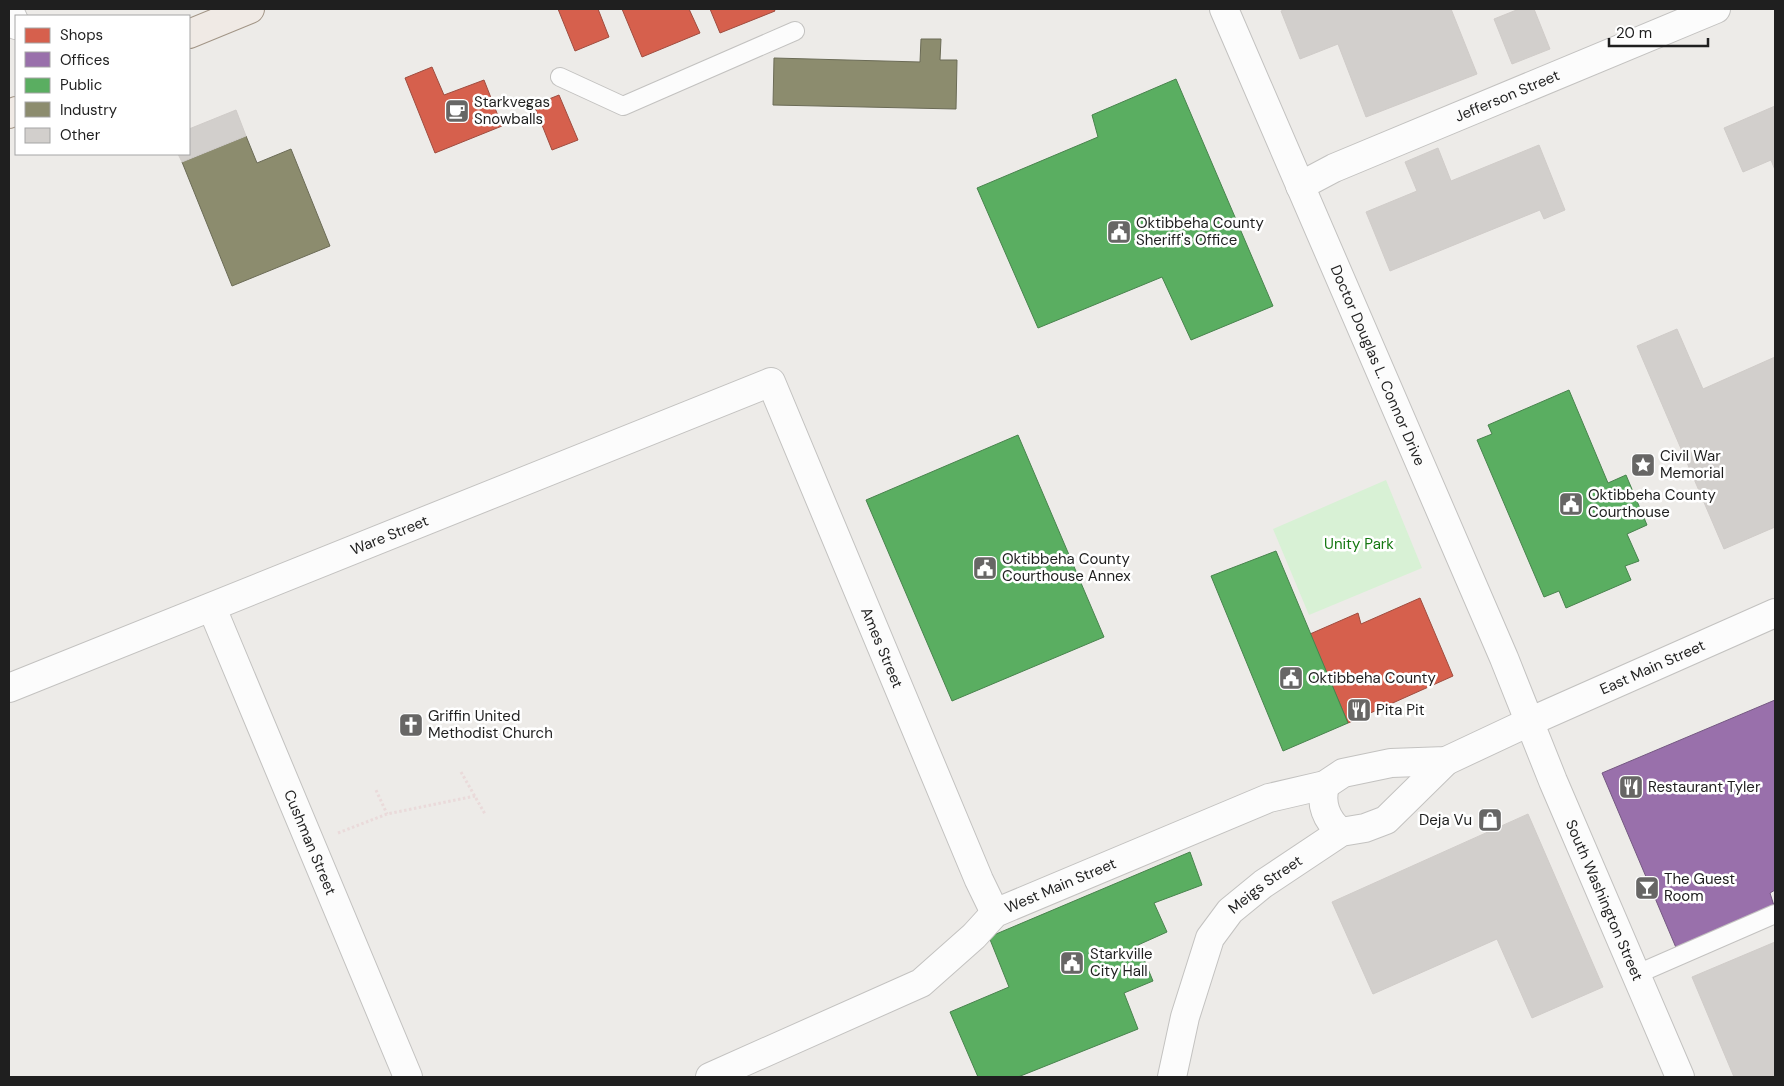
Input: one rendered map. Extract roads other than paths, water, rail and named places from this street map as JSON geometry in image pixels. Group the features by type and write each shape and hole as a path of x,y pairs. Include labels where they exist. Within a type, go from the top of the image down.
{"main road":[{"path":"190,34 250,9"}],"street":[{"name":"Doctor Douglas L. Connor Drive","path":"1224,9 1504,658 1529,722"},
{"name":"Jefferson Street","path":"1300,186 1334,168 1716,9"},
{"path":"9,10 15,23"},
{"name":"Ware Street","path":"9,688 771,382"},
{"name":"Ames Street","path":"771,382 979,880 995,913"},
{"name":"Cushman Street","path":"212,608 408,1077"},
{"name":"East Main Street","path":"1529,722 1775,613"},
{"name":"West Main Street","path":"710,1077 921,983 974,936 995,913 1269,798 1325,785 1343,773 1382,765 1446,760 1529,722"},
{"name":"South Washington Street","path":"1529,722 1680,1077"},
{"name":"Meigs Street","path":"1172,1077 1185,1017 1210,938 1230,911 1305,854 1341,832 1365,828 1386,820 1446,760"},
{"path":"1325,785 1322,799 1325,811 1331,824 1341,832"}],"lane":[{"path":"560,77 623,106 794,31"},
{"path":"1635,975 1775,914"}],"place":[{"name":"Starkvegas Snowballs","path":"457,111"},
{"name":"Oktibbeha County Sheriff's Office","path":"1119,232"},
{"name":"Civil War Memorial","path":"1643,465"},
{"name":"Oktibbeha County Courthouse","path":"1571,504"},
{"name":"Oktibbeha County Courthouse Annex","path":"985,568"},
{"name":"Oktibbeha County","path":"1291,678"},
{"name":"Pita Pit","path":"1359,710"},
{"name":"Griffin United Methodist Church","path":"411,725"},
{"name":"Restaurant Tyler","path":"1631,787"},
{"name":"Deja Vu","path":"1490,820"},
{"name":"The Guest Room","path":"1647,888"},
{"name":"Starkville City Hall","path":"1072,963"}],"park label":[{"name":"Unity Park","path":"1359,544"}]}
